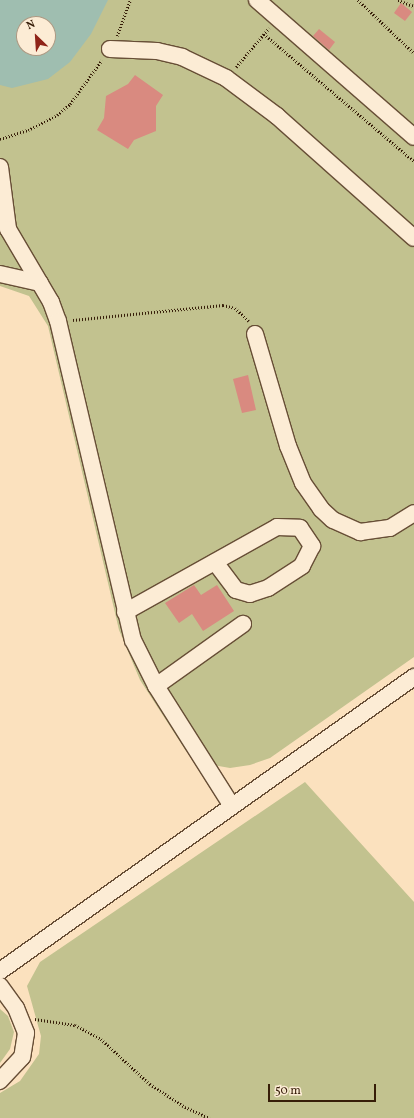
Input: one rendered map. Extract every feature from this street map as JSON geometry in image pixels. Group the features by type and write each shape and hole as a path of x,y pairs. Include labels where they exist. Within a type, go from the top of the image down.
{"street":[{"path":"257,0 414,137"},
{"path":"110,48 157,51 182,57 226,78 277,116 414,238"},
{"path":"0,167 8,229 40,283 58,321 125,612 138,654 156,686 232,806"},
{"path":"0,274 40,283"},
{"path":"255,334 290,453 303,483 321,509 333,520 360,532 390,528 414,514"},
{"path":"125,612 215,562 285,525 306,532 312,546 302,566 268,588 250,594 236,590 215,562"},
{"path":"156,686 244,624"},
{"path":"0,971 414,677"},
{"path":"0,986 22,1020 26,1033 22,1057 0,1081"}],"path":[{"path":"0,139 28,130 57,115 81,91 110,48 122,27 130,0"},
{"path":"358,0 414,53"},
{"path":"398,0 414,6"},
{"path":"226,78 278,18"},
{"path":"264,34 414,161"},
{"path":"58,321 223,305 244,314 255,334"},
{"path":"22,1020 42,1019 75,1025 101,1039 150,1084 185,1107 210,1118"}],"green space":[{"path":"0,0 414,0 414,657 270,758 250,765 230,768 213,765 186,751 140,680 119,630 48,326 29,296 0,286"},
{"path":"305,782 414,902 414,1118 0,1118 0,1093 20,1081 39,1054 41,1036 27,986 40,962"},
{"path":"0,1009 8,1016 14,1032 10,1049 0,1063"}],"shaded area":[{"path":"0,0 108,0 91,34 70,62 48,79 12,88 0,85"}],"building":[{"path":"401,3 412,12 405,21 394,13"},
{"path":"319,29 335,42 329,50 313,36"},
{"path":"135,75 163,95 156,106 156,131 134,140 128,149 97,130 104,118 106,96 128,84"},
{"path":"248,375 256,410 242,413 233,379"},
{"path":"194,585 201,595 217,585 234,611 203,631 192,614 179,623 165,603"}]}
